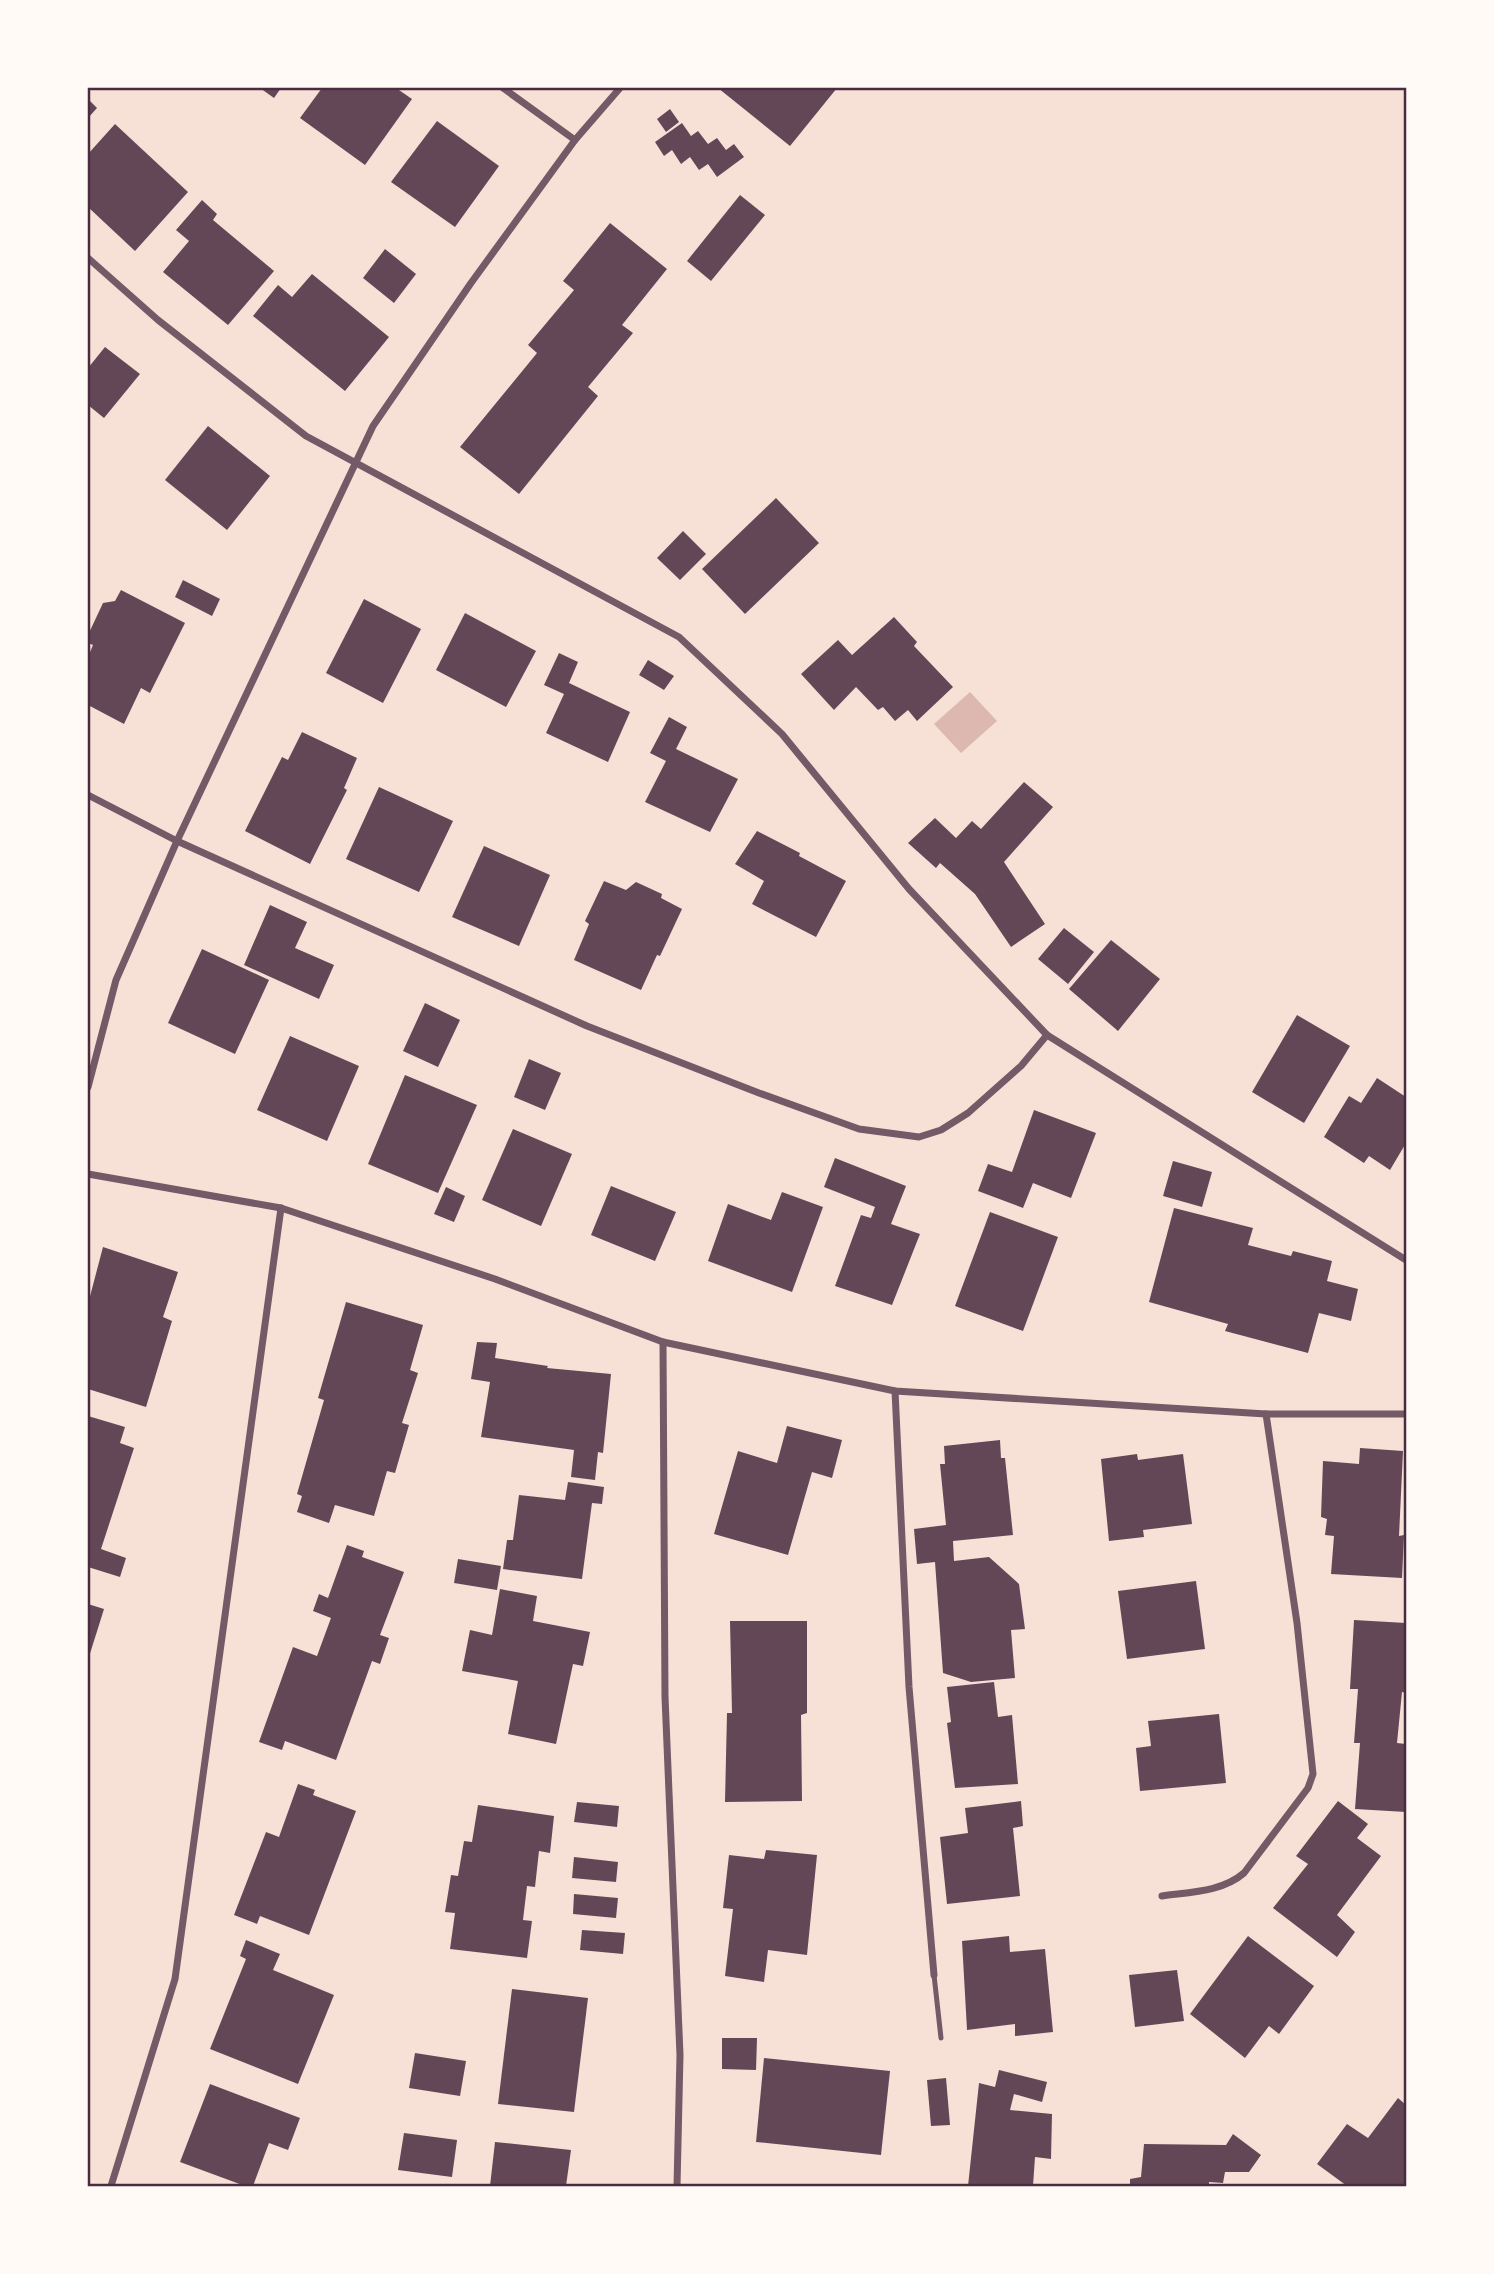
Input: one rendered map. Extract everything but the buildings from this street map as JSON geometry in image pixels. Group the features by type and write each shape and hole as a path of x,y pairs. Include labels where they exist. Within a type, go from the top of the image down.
{"street":[{"path":"503,88 575,140"},
{"path":"88,1087 116,980 177,841 373,425 575,140 620,88"},
{"path":"88,258 159,320 306,436 679,637 782,734 909,889 1047,1035 1406,1260"},
{"path":"88,795 177,841 587,1026 859,1129 919,1137 941,1130 968,1114 1021,1066 1047,1035"},
{"path":"88,1174 281,1208 495,1279 663,1342 895,1391 1266,1414 1406,1414"},
{"path":"111,2186 175,1979 281,1208"},
{"path":"663,1342 665,1697 680,2055 677,2186"},
{"path":"895,1391 909,1687 934,1975"},
{"path":"1162,1896 1232,1882 1244,1872 1308,1788 1313,1774 1297,1623 1266,1414"}],"lane":[{"path":"934,1975 941,2038"}],"shaded area":[{"path":"970,692 997,721 961,753 934,724"}]}
